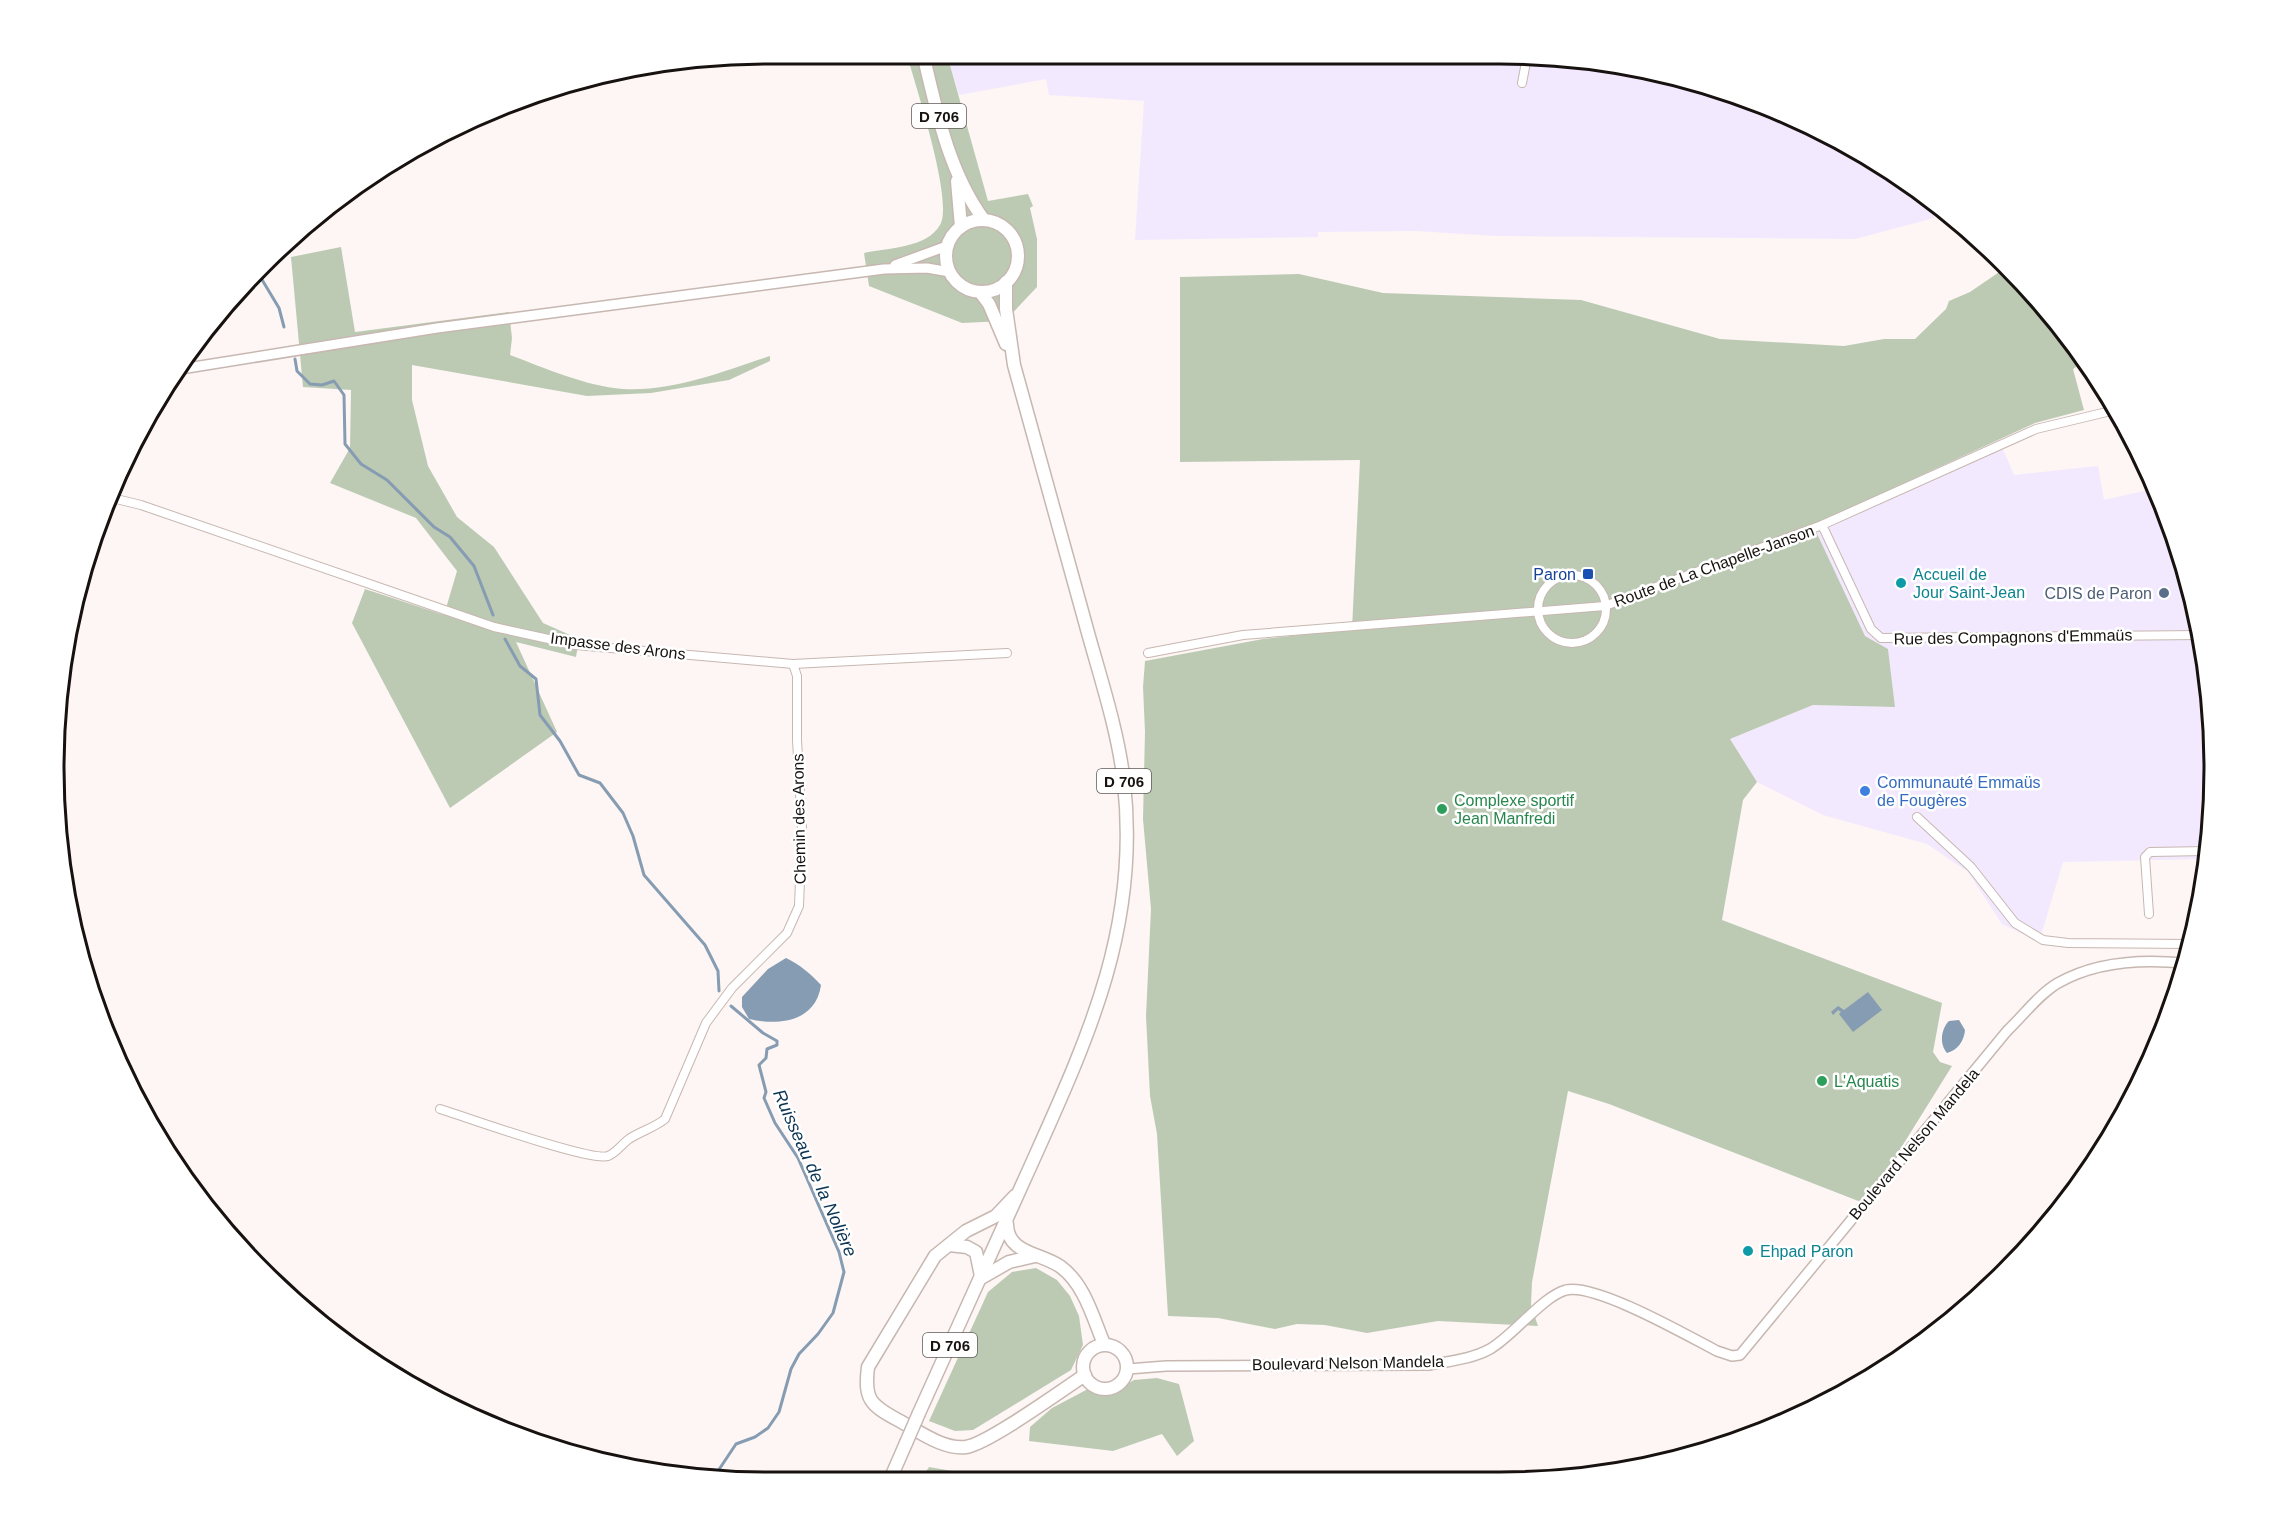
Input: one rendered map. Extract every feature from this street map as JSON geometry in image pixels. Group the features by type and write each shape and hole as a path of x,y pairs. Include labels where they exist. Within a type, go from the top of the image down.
{"main road":[{"name":"D 706","path":"926,64 957,174 984,220"},
{"name":"D 706","path":"957,174 961,227"},
{"path":"984,220 1009,232 1017,248 1016,266 1006,282 999,287 980,291 962,286 950,272 947,246 961,227 984,220"},
{"name":"D 706","path":"1006,282 1006,309 1014,365"},
{"name":"D 706","path":"893,1472 1007,1224 1090,1031 1107,979 1120,917 1127,835 1124,782 1111,719 1014,365 989,304 980,291"},
{"path":"1020,1191 996,1216 966,1231 936,1256 867,1367 865,1388 875,1408 943,1444 966,1447 989,1437 1085,1375"},
{"path":"1007,1224 1007,1234 1012,1243 1060,1266 1077,1280 1104,1344"},
{"path":"949,1245 967,1247 976,1252 981,1278 1009,1262 1035,1256"},
{"path":"1104,1344 1119,1348 1124,1354 1128,1369 1122,1382 1108,1389 1094,1386 1085,1375 1083,1368 1091,1349 1104,1344"}],"street":[{"path":"1522,83 1525,65"},
{"path":"190,368 437,328 884,268 928,256 947,246"},
{"path":"884,268 927,268 950,272"},
{"name":"Route de La Chapelle-Janson","path":"1148,653 1243,635 1605,606 1822,525 2036,429 2107,412"},
{"name":"Impasse des Arons","path":"118,499 141,505 494,627 576,645 793,664 1007,653"},
{"name":"Rue des Compagnons d'Emmaüs","path":"1822,525 1871,629 1881,638 2192,635"},
{"path":"1569,575 1589,580 1597,587 1605,606 1604,618 1591,637 1568,642 1548,633 1538,612 1539,601 1549,583 1569,575"},
{"name":"Chemin des Arons","path":"440,1109 508,1132 597,1157 613,1153 640,1132 665,1119 706,1023 732,988 788,933 797,912 801,884 802,829 797,740 797,676 793,664"},
{"path":"1917,817 1971,867 2016,923 2043,940 2068,943 2182,944"},
{"path":"2149,914 2145,857 2150,852 2199,851"},
{"name":"Boulevard Nelson Mandela","path":"1128,1369 1166,1366 1429,1365 1466,1359 1491,1348 1553,1297 1566,1290 1584,1290 1613,1301 1717,1351 1732,1356 1740,1354 2007,1031 2056,984 2085,971 2122,962 2177,963"}],"shaded area":[{"path":"950,64 1501,64 1593,71 1683,88 1770,118 1853,159 1892,183 1934,214 1934,218 1855,239 1496,236 1416,231 1318,232 1318,237 1135,240 1144,101 1049,95 1046,79 959,95"},
{"path":"1999,440 2014,475 2098,466 2104,500 2147,490 2181,586 2198,676 2203,722 2204,768 2203,814 2198,859 2063,862 2039,942 2002,924 1968,872 1927,844 1823,815 1757,782 1730,739 1813,705 1895,707 1888,649 1865,636 1813,525"}],"green space":[{"path":"910,64 950,64 988,201 1028,194 1033,206 1030,208 1037,239 1037,287 1005,321 962,323 869,286 864,253 916,243 934,233 940,225 943,212 942,193"},
{"path":"341,247 355,332 509,312 512,338 510,355 580,380 623,389 679,384 770,356 770,361 729,380 651,393 587,396 412,365 412,400 428,466 457,517 494,547 543,623 579,639 576,657 516,642 557,732 450,808 352,623 365,589 444,615 457,571 416,518 330,483 350,448 351,390 303,387 291,257"},
{"name":"Complexe sportif Jean Manfredi","path":"1999,272 2030,304 2078,366 2073,369 2084,410 2035,423 1813,525 1865,636 1888,649 1895,707 1813,705 1730,739 1757,782 1743,800 1722,920 1942,1003 1933,1052 1940,1062 1952,1066 1866,1204 1609,1104 1568,1091 1532,1282 1531,1305 1538,1326 1438,1321 1367,1333 1325,1325 1297,1324 1275,1329 1218,1318 1168,1316 1157,1134 1150,1096 1146,1016 1151,909 1143,819 1145,661 1263,639 1352,629 1360,460 1180,462 1180,277 1299,274 1383,293 1581,300 1720,339 1844,346 1884,339 1915,339 1946,309 1949,301 1970,292"},
{"path":"1036,1268 1057,1280 1070,1296 1079,1316 1083,1345 1071,1370 973,1430 955,1431 929,1421 988,1292 1012,1272"},
{"path":"1157,1378 1179,1384 1194,1441 1177,1456 1162,1434 1113,1451 1029,1441 1030,1427 1052,1408 1088,1389 1113,1393 1134,1380"},
{"path":"929,1467 958,1472 926,1472"}],"water":[{"path":"786,958 796,963 821,985 812,1007 804,1014 783,1021 749,1019 742,1007 742,997 768,969"},
{"path":"1868,992 1882,1010 1853,1032 1839,1014 1841,1012 1838,1010 1833,1015 1831,1012 1838,1006 1844,1010"},
{"path":"1959,1020 1965,1030 1963,1038 1957,1047 1947,1053 1942,1041 1944,1028 1949,1021"}],"waterway":[{"name":"Ruisseau de la Nolière","path":"262,280 279,308 284,327"},
{"name":"Ruisseau de la Nolière","path":"295,359 297,371 310,384 322,385 334,381 344,395 345,444 361,464 387,480 434,527 450,537 474,566 493,615"},
{"name":"Ruisseau de la Nolière","path":"505,639 520,666 536,679 540,715 560,741 579,775 600,783 623,813 633,836 644,875 705,945 718,971 719,991"},
{"name":"Ruisseau de la Nolière","path":"719,1470 736,1444 755,1437 768,1428 779,1412 791,1369 799,1354 818,1334 833,1313 844,1272 839,1252 798,1158 775,1123 764,1098 766,1092 759,1065 766,1058 767,1049 777,1045 777,1041 763,1033 731,1006"}],"place":[{"name":"Paron","path":"1588,574"},
{"name":"Accueil de Jour Saint-Jean","path":"1901,583"},
{"name":"CDIS de Paron","path":"2164,593"},
{"name":"Communauté Emmaüs de Fougères","path":"1865,791"},
{"name":"Complexe sportif Jean Manfredi","path":"1442,809"},
{"name":"L'Aquatis","path":"1822,1081"},
{"name":"Ehpad Paron","path":"1748,1251"}]}
